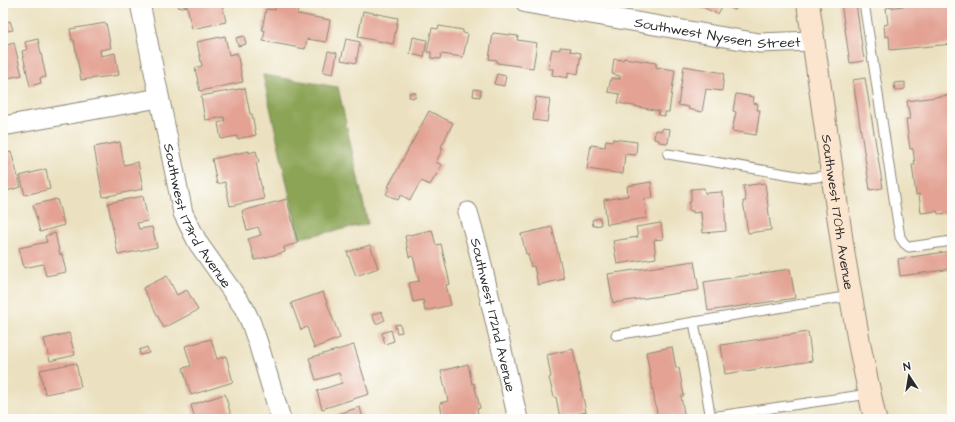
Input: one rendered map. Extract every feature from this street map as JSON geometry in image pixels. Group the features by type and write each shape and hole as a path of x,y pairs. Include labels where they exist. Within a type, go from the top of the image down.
{"main road":[{"name":"Southwest 170th Avenue","path":"808,3 850,296 875,419"}],"street":[{"name":"Southwest 173rd Avenue","path":"140,3 183,213 198,243 246,313 258,343 282,419"},
{"name":"Southwest Nyssen Street","path":"526,3 759,43 814,42"},
{"path":"3,126 159,98"},
{"name":"Southwest 172nd Avenue","path":"468,212 478,248 518,419"}],"lane":[{"path":"864,3 900,236 904,243 909,247 952,241"},
{"path":"668,154 809,178 832,175"},
{"path":"616,335 850,296"},
{"path":"694,322 711,418 869,394"}],"green space":[{"path":"263,75 338,87 368,224 299,238"}],"building":[{"path":"178,3 222,3 226,22 192,29 187,6 179,8"},
{"path":"276,3 299,6 297,14 330,20 326,42 307,39 305,49 263,41 265,30 262,30 266,9 275,10"},
{"path":"741,3 735,10 723,4 718,14 695,4"},
{"path":"841,3 856,3 864,61 850,63"},
{"path":"904,3 952,3 952,44 890,50 889,36 885,37 884,25 888,24 886,8 904,6"},
{"path":"363,11 398,18 393,44 358,37"},
{"path":"10,21 13,30 7,31 5,23"},
{"path":"106,23 111,48 100,50 101,56 115,53 119,75 81,80 74,40 72,40 70,29"},
{"path":"439,26 463,30 463,33 468,34 463,57 441,54 440,59 431,58 431,52 427,52 432,28 438,29"},
{"path":"493,33 518,36 517,40 537,43 533,68 497,63 497,60 489,59"},
{"path":"225,36 229,55 237,53 243,82 200,91 195,68 202,66 197,42"},
{"path":"244,36 246,44 238,46 236,38"},
{"path":"413,37 427,40 424,57 410,54"},
{"path":"38,39 46,77 40,78 41,83 30,86 22,51 27,50 25,42"},
{"path":"346,39 360,42 356,63 341,60"},
{"path":"14,43 22,75 8,78 7,74 3,75 3,46"},
{"path":"560,47 571,48 570,51 581,53 578,74 568,72 568,78 552,75 553,69 548,69 552,49 560,50"},
{"path":"328,51 337,53 333,74 323,72"},
{"path":"624,58 656,63 656,67 675,70 669,112 665,112 665,116 658,115 659,111 618,103 620,94 608,92 611,78 620,79 620,76 612,74 614,59 623,60"},
{"path":"684,66 724,73 722,91 706,89 702,112 678,105"},
{"path":"497,74 506,76 504,86 494,84"},
{"path":"865,78 883,188 870,190 853,80"},
{"path":"905,82 905,89 895,91 894,83"},
{"path":"245,88 256,135 237,139 237,136 221,139 218,123 225,121 224,117 205,120 201,96"},
{"path":"474,89 481,90 480,97 473,96"},
{"path":"410,92 416,93 415,98 409,97"},
{"path":"736,94 754,97 753,103 758,104 757,110 760,110 756,135 732,131 736,112 733,111"},
{"path":"950,95 952,111 952,209 950,209 950,213 938,214 937,211 921,213 919,194 916,195 912,165 915,165 913,149 910,149 906,119 910,119 907,101"},
{"path":"536,97 550,99 547,122 533,120"},
{"path":"429,111 453,123 441,147 443,148 436,162 442,165 430,185 421,181 410,200 401,195 398,200 386,194 390,187 388,187"},
{"path":"662,128 670,129 668,143 659,142 659,140 654,139 655,130 662,131"},
{"path":"613,139 637,142 636,155 625,154 623,174 587,169 591,145 605,147 606,140 613,141"},
{"path":"120,142 124,165 138,162 143,189 103,197 94,147"},
{"path":"249,151 249,153 256,151 259,162 256,163 264,199 230,206 225,182 217,184 212,159"},
{"path":"11,152 21,187 3,192 3,154"},
{"path":"46,169 50,189 25,195 20,176"},
{"path":"651,182 653,197 644,199 647,218 607,224 604,200 628,196 627,186"},
{"path":"765,183 771,230 748,233 743,201 746,201 743,186"},
{"path":"704,188 705,193 722,192 722,196 724,196 726,231 703,233 701,212 693,213 693,211 689,211 691,189"},
{"path":"143,196 148,221 137,223 139,229 152,227 157,247 118,255 108,203"},
{"path":"57,199 64,225 40,232 33,205"},
{"path":"287,199 298,243 284,247 285,252 255,260 248,239 261,235 258,227 247,230 242,211"},
{"path":"600,218 601,225 593,226 592,220"},
{"path":"661,223 663,239 654,240 656,258 617,264 613,241 638,237 636,227"},
{"path":"552,227 564,279 538,285 534,266 531,267 521,234"},
{"path":"432,230 436,245 441,244 450,284 446,285 451,305 425,311 423,300 413,302 409,283 419,281 413,256 409,257 405,236"},
{"path":"55,233 66,272 46,276 43,264 24,268 19,248 47,242 45,236"},
{"path":"370,245 378,268 356,276 347,252"},
{"path":"952,251 952,269 900,276 898,259"},
{"path":"694,261 699,290 613,303 608,274"},
{"path":"790,269 795,298 708,311 704,282"},
{"path":"167,276 177,295 187,290 198,310 164,328 143,288"},
{"path":"323,292 340,338 314,348 307,327 301,330 291,303"},
{"path":"381,311 385,320 376,324 372,315"},
{"path":"400,324 402,332 397,333 395,325"},
{"path":"391,330 394,341 385,344 382,333"},
{"path":"808,332 812,361 725,374 721,345"},
{"path":"69,333 75,355 50,361 44,339"},
{"path":"211,339 217,359 226,356 233,382 191,395 183,368 191,366 185,346"},
{"path":"354,345 369,394 322,409 317,391 342,383 339,373 316,380 309,358"},
{"path":"147,347 149,353 140,355 139,350"},
{"path":"672,347 676,368 679,368 684,396 681,396 685,419 658,419 646,352"},
{"path":"573,349 586,412 560,418 556,397 554,397 549,378 551,377 547,355"},
{"path":"76,363 81,387 45,394 40,370"},
{"path":"468,364 472,384 474,383 480,408 477,409 479,419 451,419 451,417 443,419 440,403 448,401 441,371"},
{"path":"225,394 232,419 195,419 191,405"},
{"path":"360,407 363,419 333,419 332,416"}]}
